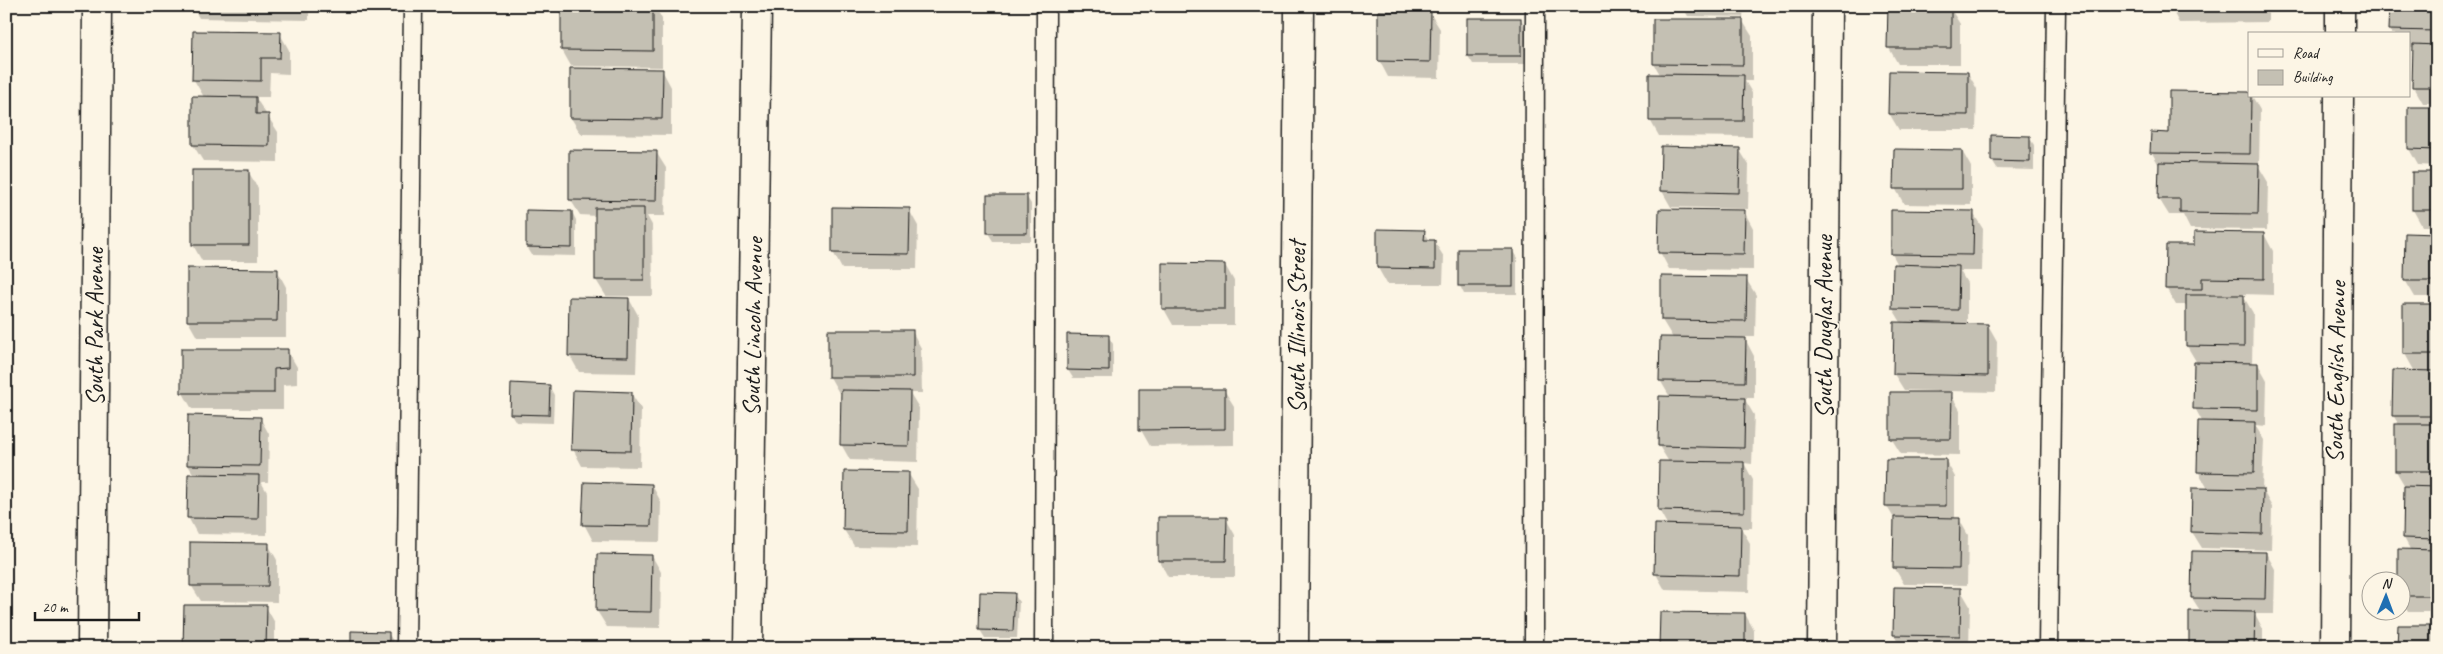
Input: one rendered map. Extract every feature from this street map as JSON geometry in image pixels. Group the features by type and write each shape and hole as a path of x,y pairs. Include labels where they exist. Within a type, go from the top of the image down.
{"street":[{"name":"South Park Avenue","path":"92,648 97,6"},
{"name":"South Lincoln Avenue","path":"748,648 757,6"},
{"name":"South Illinois Street","path":"1294,648 1299,6"},
{"name":"South Douglas Avenue","path":"1822,648 1827,6"},
{"path":"2340,6 2340,32"},
{"name":"South English Avenue","path":"2335,648 2339,98"}],"lane":[{"path":"406,648 413,6"},
{"path":"1044,648 1046,6"},
{"path":"1534,648 1535,6"},
{"path":"2048,648 2056,6"}],"building":[{"path":"561,6 653,6 653,51 561,50"},
{"path":"1888,6 1951,7 1951,48 1887,48"},
{"path":"2389,6 2437,6 2437,31 2388,30"},
{"path":"1378,11 1431,12 1430,62 1378,61"},
{"path":"1467,18 1521,18 1521,56 1467,56"},
{"path":"1653,19 1743,19 1743,65 1653,64"},
{"path":"193,31 281,32 280,58 261,58 261,81 192,80"},
{"path":"2413,44 2437,45 2437,87 2412,87"},
{"path":"570,68 663,69 662,119 570,118"},
{"path":"1889,71 1968,72 1968,115 1888,114"},
{"path":"1649,74 1744,75 1743,121 1649,121"},
{"path":"2169,91 2248,92 2248,98 2251,98 2250,154 2150,153 2151,132 2169,133"},
{"path":"192,96 256,97 256,114 269,114 269,146 192,145"},
{"path":"2408,107 2437,107 2437,150 2408,149"},
{"path":"1991,135 2030,136 2030,162 1991,161"},
{"path":"1661,146 1740,148 1739,193 1660,191"},
{"path":"1894,149 1962,150 1962,189 1893,189"},
{"path":"569,150 657,151 656,201 569,200"},
{"path":"2159,162 2259,164 2258,214 2180,213 2180,199 2158,199"},
{"path":"192,170 249,170 249,245 192,245"},
{"path":"2412,172 2437,172 2437,210 2412,210"},
{"path":"987,195 1027,195 1027,233 987,233"},
{"path":"832,207 910,208 909,254 832,253"},
{"path":"595,208 644,208 644,280 595,280"},
{"path":"1659,209 1745,210 1744,254 1658,253"},
{"path":"526,210 572,211 572,248 526,247"},
{"path":"1891,210 1974,211 1973,255 1891,254"},
{"path":"1377,229 1425,230 1424,240 1435,240 1435,269 1377,268"},
{"path":"2194,232 2264,233 2264,279 2202,278 2202,289 2165,289 2166,245 2194,245"},
{"path":"2405,233 2437,234 2437,281 2404,281"},
{"path":"1458,249 1513,249 1513,286 1458,286"},
{"path":"1162,263 1225,264 1225,309 1162,309"},
{"path":"1893,264 1959,266 1958,310 1892,309"},
{"path":"187,268 278,269 277,321 187,321"},
{"path":"1661,276 1747,277 1746,321 1661,320"},
{"path":"2186,295 2244,295 2244,347 2186,346"},
{"path":"569,297 629,298 628,357 568,356"},
{"path":"2403,304 2437,304 2437,354 2403,354"},
{"path":"1894,322 1988,324 1988,376 1893,374"},
{"path":"828,330 913,330 913,377 828,377"},
{"path":"1067,334 1109,335 1109,371 1067,370"},
{"path":"1660,337 1746,338 1745,382 1659,381"},
{"path":"181,349 288,349 288,368 274,369 274,393 181,393"},
{"path":"2194,362 2258,363 2258,410 2193,409"},
{"path":"2393,370 2437,371 2437,416 2392,416"},
{"path":"511,383 550,385 549,415 510,414"},
{"path":"1139,389 1225,389 1225,429 1139,430"},
{"path":"573,390 632,392 631,451 571,450"},
{"path":"841,390 910,391 909,446 840,445"},
{"path":"1890,392 1952,392 1951,439 1890,439"},
{"path":"1659,396 1745,398 1744,448 1658,446"},
{"path":"188,415 261,417 260,466 187,465"},
{"path":"2198,421 2255,422 2254,473 2197,472"},
{"path":"2395,424 2437,424 2437,471 2395,471"},
{"path":"1886,459 1946,459 1946,506 1885,506"},
{"path":"1659,461 1744,462 1744,512 1658,510"},
{"path":"844,471 909,472 908,531 843,530"},
{"path":"188,474 259,475 258,519 187,518"},
{"path":"584,482 652,484 651,526 582,525"},
{"path":"2404,486 2437,487 2437,539 2403,538"},
{"path":"2192,488 2263,489 2262,534 2191,532"},
{"path":"1158,517 1227,517 1226,561 1158,561"},
{"path":"1894,517 1960,518 1959,569 1893,568"},
{"path":"1655,524 1741,526 1740,576 1654,574"},
{"path":"190,542 269,543 268,586 190,586"},
{"path":"2398,549 2437,550 2437,596 2410,596 2410,572 2398,572"},
{"path":"2192,551 2266,552 2265,599 2191,598"},
{"path":"597,554 652,555 651,612 596,611"},
{"path":"1894,587 1961,588 1960,636 1893,635"},
{"path":"980,592 1015,593 1013,631 979,630"},
{"path":"184,605 267,605 266,648 183,648"},
{"path":"2189,611 2255,612 2254,648 2189,648"},
{"path":"1660,612 1745,613 1745,648 1659,648"},
{"path":"2398,625 2437,625 2437,648 2397,648"},
{"path":"351,631 389,632 389,648 351,648"},
{"path":"1892,642 1958,643 1958,648 1892,648"},
{"path":"575,644 659,645 659,648 575,648"}]}
